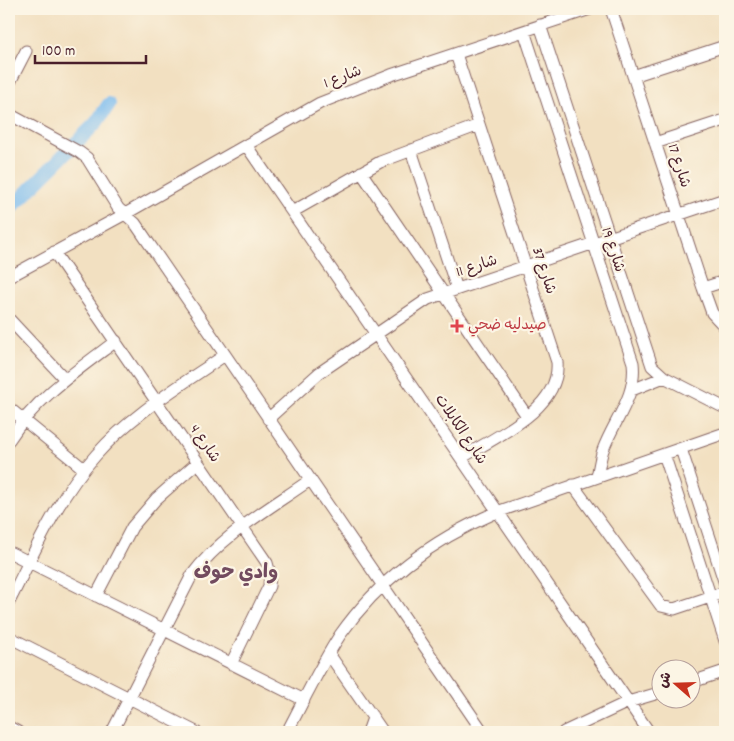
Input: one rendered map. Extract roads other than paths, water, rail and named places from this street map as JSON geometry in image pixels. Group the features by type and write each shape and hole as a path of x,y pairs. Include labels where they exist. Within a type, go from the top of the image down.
{"street":[{"name":"شارع 1","path":"9,277 125,214 320,103 391,75 590,9"},
{"name":"شارع 17","path":"611,9 703,288 712,313 725,327"},
{"name":"شارع 19","path":"540,25 652,366 664,377 725,408"},
{"name":"شارع 19","path":"524,31 633,363 635,377 632,390 602,450 597,477"},
{"path":"633,76 725,46"},
{"path":"9,84 26,51"},
{"name":"شارع 37","path":"456,54 558,370 555,384 549,395 527,416 461,458"},
{"path":"9,114 67,143 79,152 93,167 118,208 135,223 483,732"},
{"path":"655,143 725,120"},
{"path":"292,212 361,172 411,150 479,125"},
{"name":"شارع الكابلات","path":"246,145 649,732"},
{"path":"411,150 457,289"},
{"path":"361,172 527,416"},
{"name":"شارع 11","path":"268,419 319,373 428,299 725,199"},
{"name":"شارع 4","path":"54,252 267,563 270,580 231,664"},
{"path":"703,288 725,281"},
{"path":"9,319 65,379"},
{"path":"9,440 23,420 41,400 65,379 116,341"},
{"path":"9,602 62,501 84,469 124,427 225,355"},
{"path":"632,390 664,377"},
{"path":"9,408 84,469"},
{"path":"287,732 329,654 353,618 382,586 403,567 440,540 497,512 725,434"},
{"path":"681,449 725,584"},
{"path":"664,454 725,641"},
{"path":"96,596 132,527 156,499 198,462"},
{"path":"112,732 192,575 216,546 310,480"},
{"path":"573,485 660,606 674,609 725,592"},
{"path":"9,552 304,700"},
{"path":"9,638 196,732"},
{"path":"329,654 383,732"},
{"path":"702,679 725,671"},
{"path":"564,732 628,702 652,695"},
{"path":"368,732 373,718"},
{"path":"9,728 18,732"}],"waterway":[{"path":"9,210 96,123 109,104"}],"place":[{"name":"صيدليه ضحي","path":"457,326"}],"district":[{"name":"وادي حوف","path":"236,574"}]}
